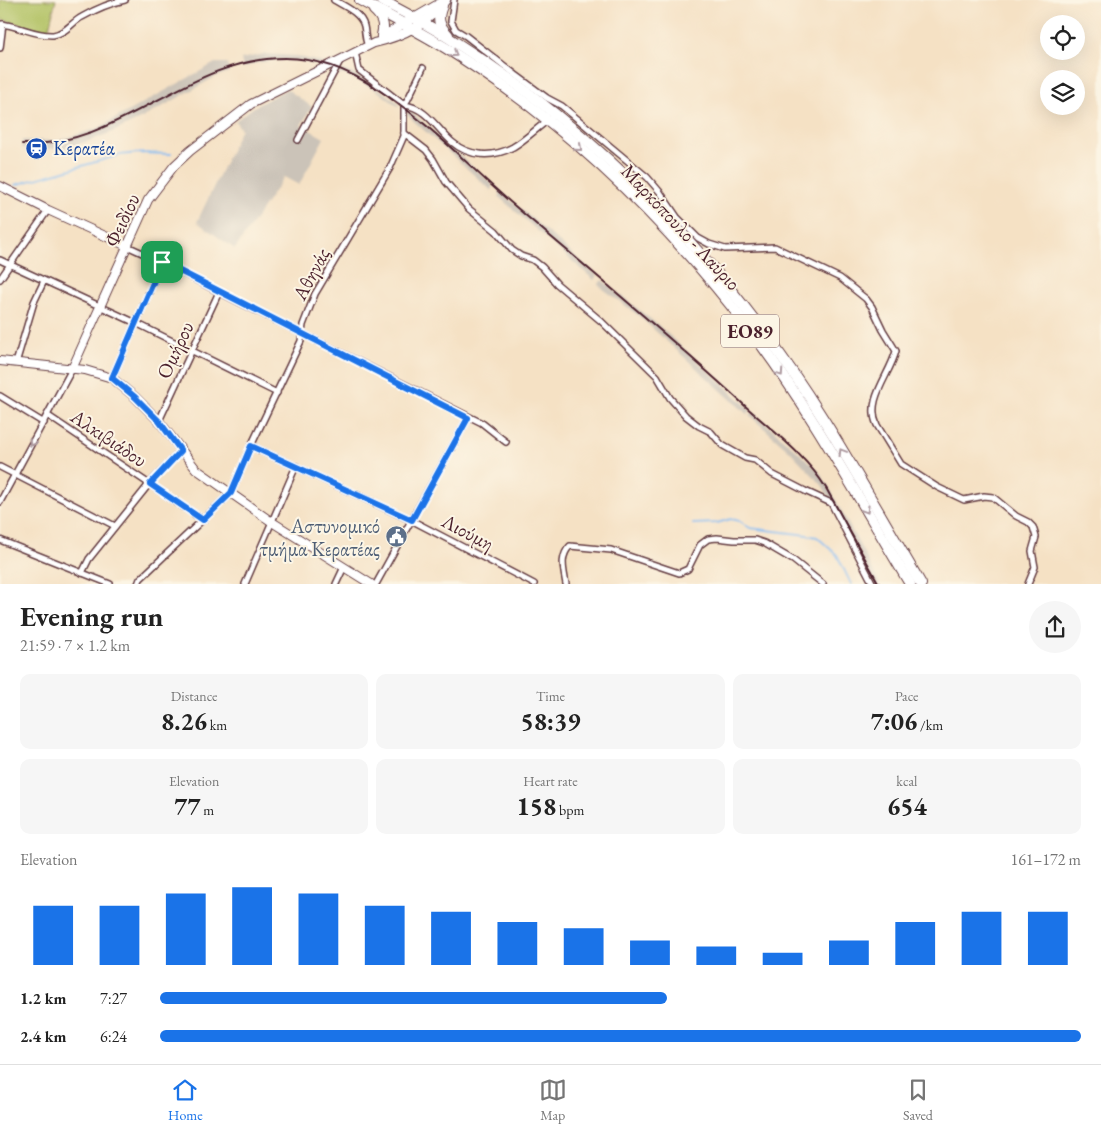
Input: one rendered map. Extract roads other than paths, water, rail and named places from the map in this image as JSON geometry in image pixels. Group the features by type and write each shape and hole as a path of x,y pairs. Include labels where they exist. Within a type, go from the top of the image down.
{"highway":[{"name":"Μαρκόπουλο - Λαύριο","path":"381,0 454,41 514,83 582,136 639,188 690,242 760,326 786,364 841,450 921,584"},
{"name":"Μαρκόπουλο - Λαύριο","path":"364,2 408,26 479,70 547,121 604,169 655,219 751,331 834,455 910,584"},
{"path":"364,2 381,16 382,35"},
{"path":"444,2 438,18 440,27 454,41"}],"main road":[{"path":"371,44 385,41 444,2"},
{"path":"371,44 382,35 408,26"},
{"name":"Φειδίου","path":"72,369 148,200 174,166 190,151 251,104 371,44"},
{"path":"0,186 128,246"},
{"path":"0,362 94,372 112,378 135,397 159,421 196,470 272,522 370,584"}],"street":[{"path":"0,48 2,24 41,34 55,35 94,10 110,3 125,0"},
{"path":"334,0 359,16 363,23 364,39 371,44"},
{"path":"454,0 451,21 456,30 547,98 562,106 647,177 677,217 698,238 709,244 725,248 768,246 782,249 840,278 866,299 896,352 874,404 874,420 876,425 901,464 925,480 964,500 980,496 992,497 1033,527 1036,537 1032,551 1035,568 1028,584"},
{"path":"355,52 358,70 404,105 421,111 434,121 450,141 480,155 494,154 514,147 547,121"},
{"path":"298,140 341,59"},
{"path":"404,105 423,68"},
{"name":"Αθηνάς","path":"138,584 140,578 231,493 301,341 306,316 315,294 390,168 404,133 404,105"},
{"path":"404,133 417,142 433,159 446,182 469,209 496,231 512,250 542,267 563,290 601,321 657,376 670,398 686,416 711,432 722,445 745,458 755,460 772,474 831,503 873,584"},
{"path":"0,279 48,210"},
{"path":"128,246 482,424 506,442"},
{"path":"0,260 136,323 277,393"},
{"path":"112,378 162,262"},
{"path":"16,364 34,302 44,281"},
{"name":"Ομήρου","path":"159,421 220,292"},
{"name":"Φειδίου","path":"0,502 72,369"},
{"path":"0,396 44,423"},
{"name":"Αλκιβιάδου","path":"48,415 203,520"},
{"path":"376,584 468,418"},
{"name":"Λιούμη","path":"251,446 412,520 534,584"},
{"path":"82,573 89,559 115,526 181,451"},
{"path":"245,584 296,466"},
{"path":"0,467 115,526"},
{"path":"566,584 563,561 566,551 570,546 611,550 679,573 688,569 703,543 708,539 718,538 762,541 793,560 823,584"},
{"path":"0,540 110,584"},
{"path":"336,584 344,567"}],"waterway":[{"path":"15,185 120,155 138,153 171,154"},
{"path":"693,524 717,523 731,519 740,521 750,528 817,537 837,555 851,584"}],"railway":[{"path":"22,144 58,141 91,132 122,119 184,86 216,72 249,62 285,58 310,60 345,71 367,82 395,101 431,130 499,192 659,329 798,454 826,488 879,584"}],"place":[{"name":"Κερατέα","path":"37,148"},
{"name":"Αστυνομικό τμήμα Κερατέας","path":"396,537"}]}
